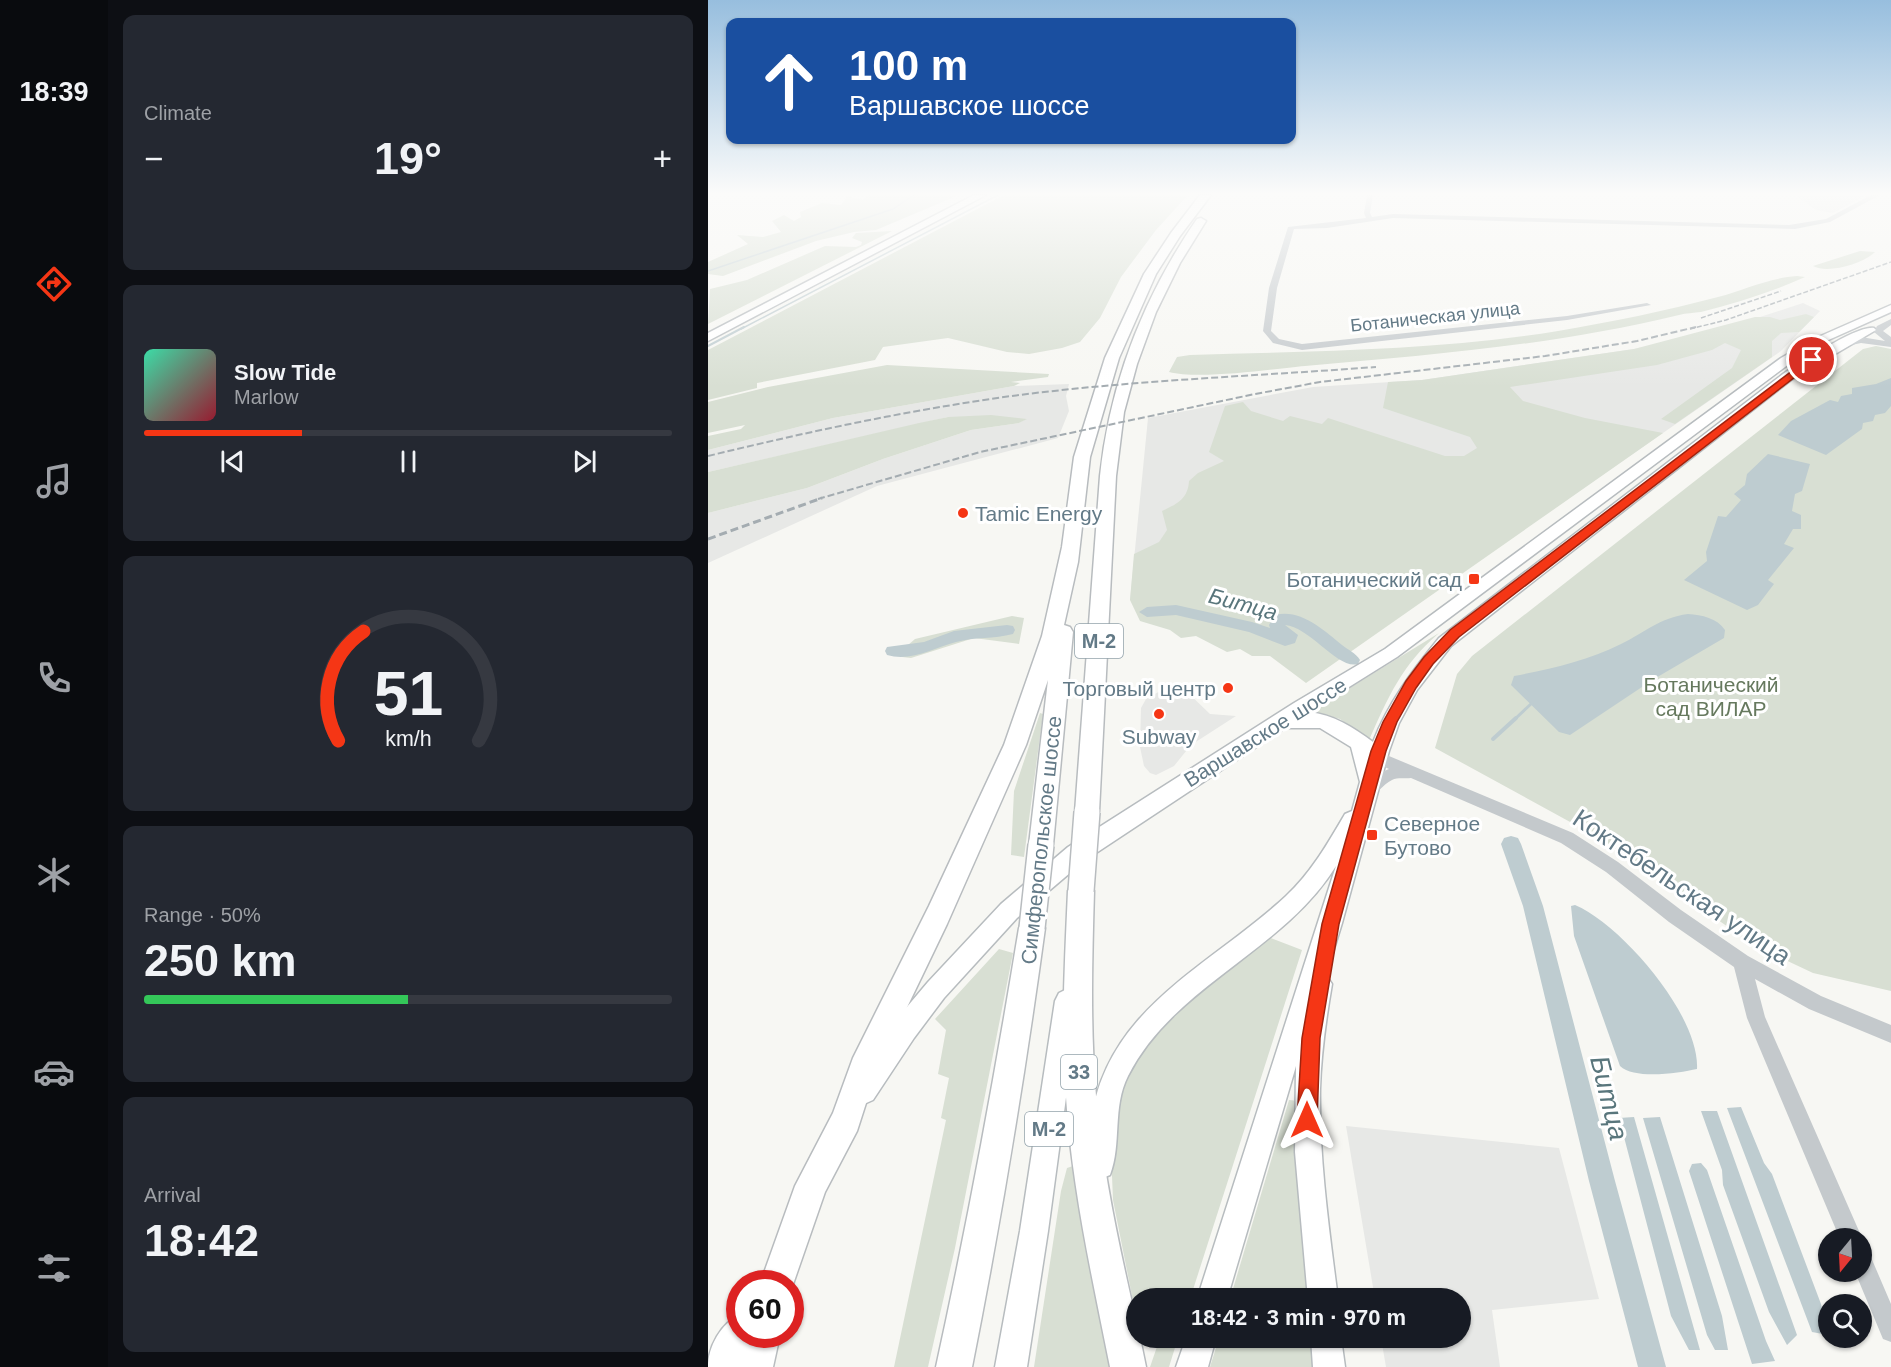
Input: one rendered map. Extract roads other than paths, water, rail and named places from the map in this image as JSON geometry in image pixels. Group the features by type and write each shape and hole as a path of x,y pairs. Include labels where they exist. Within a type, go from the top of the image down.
{"highway":[{"name":"Симферопольское шоссе","path":"954,1367 984,1220 1013,1056 1032,928 1070,548 1082,457 1112,358 1138,297 1160,259"},
{"name":"Симферопольское шоссе","path":"1081,891 1109,470 1116,412 1159,293 1177,259"},
{"path":"846,1120 863,1068 938,915 1015,745 1052,636 1070,548"},
{"name":"33","path":"1081,891 1077,1003 1080,1088 1085,1140 1127,1360"},
{"name":"Варшавское шоссе","path":"782,1270 811,1186 846,1120"},
{"path":"771,1270 811,1186"},
{"path":"721,1367 732,1348"},
{"path":"755,1367 759,1348"}],"main road":[{"path":"708,329 845,259"},
{"path":"708,338 862,259"},
{"path":"1215,1288 1330,924 1377,757 1390,722 1411,685 1429,660 1455,634 1787,377 1891,313"},
{"name":"Варшавское шоссе","path":"846,1120 894,1046 936,990 1009,910 1084,848 1436,622 1785,361 1820,340 1891,313"},
{"path":"1280,723 1301,719 1324,721 1344,729 1377,757"},
{"path":"1106,1250 1100,1203 1101,1154 1106,1105 1118,1068 1134,1043 1153,1021 1262,932 1314,883 1366,793 1368,769 1359,742"},
{"name":"Симферопольское шоссе","path":"1011,1367 1037,1208 1081,891"},
{"path":"1322,1288 1311,1187 1307,1102 1311,1038 1330,924"},
{"path":"1192,1367 1198,1348"},
{"path":"1327,1348 1329,1367"}],"street":[{"name":"Ботаническая улица","path":"1282,259 1272,294 1267,331 1276,341 1302,347 1568,318 1647,305"},
{"path":"1891,313 1878,332 1891,342"},
{"path":"1837,346 1861,340 1891,342"},
{"name":"Коктебельская улица","path":"1377,757 1567,838 1589,851 1675,916 1742,962 1815,1002 1891,1034"},
{"path":"1366,793 1381,779 1394,772 1425,778"},
{"path":"1742,962 1756,1018 1846,1228"},
{"path":"1870,1282 1891,1331"}],"waterway":[{"path":"708,271 744,259"},
{"path":"741,329 876,259"},
{"path":"708,346 744,327"},
{"name":"Битца","path":"1147,612 1176,610 1252,627 1285,640 1289,639 1290,635 1279,631 1277,625 1280,619 1291,620 1310,628 1352,660"},
{"name":"Битца","path":"893,651 926,648 954,637 1007,630"},
{"path":"1515,719 1532,703"},
{"path":"1493,739 1516,718"},
{"name":"Битца","path":"1511,844 1533,906 1602,1181 1652,1367"}],"railway":[{"path":"1690,329 1726,320 1891,262"},
{"path":"1701,318 1781,291"},
{"path":"818,499 980,452 1255,394 1320,382 1545,356 1637,341 1696,327"},
{"path":"708,456 863,421 1019,395 1153,382 1376,367"},
{"path":"708,539 822,498"}],"place":[{"name":"Tamic Energy","path":"963,513"},
{"name":"Ботанический сад","path":"1474,579"},
{"name":"Торговый центр","path":"1228,688"},
{"name":"Subway","path":"1159,714"},
{"name":"Северное Бутово","path":"1372,835"}],"park label":[{"name":"Ботанический сад ВИЛАР","path":"1711,696"}]}
